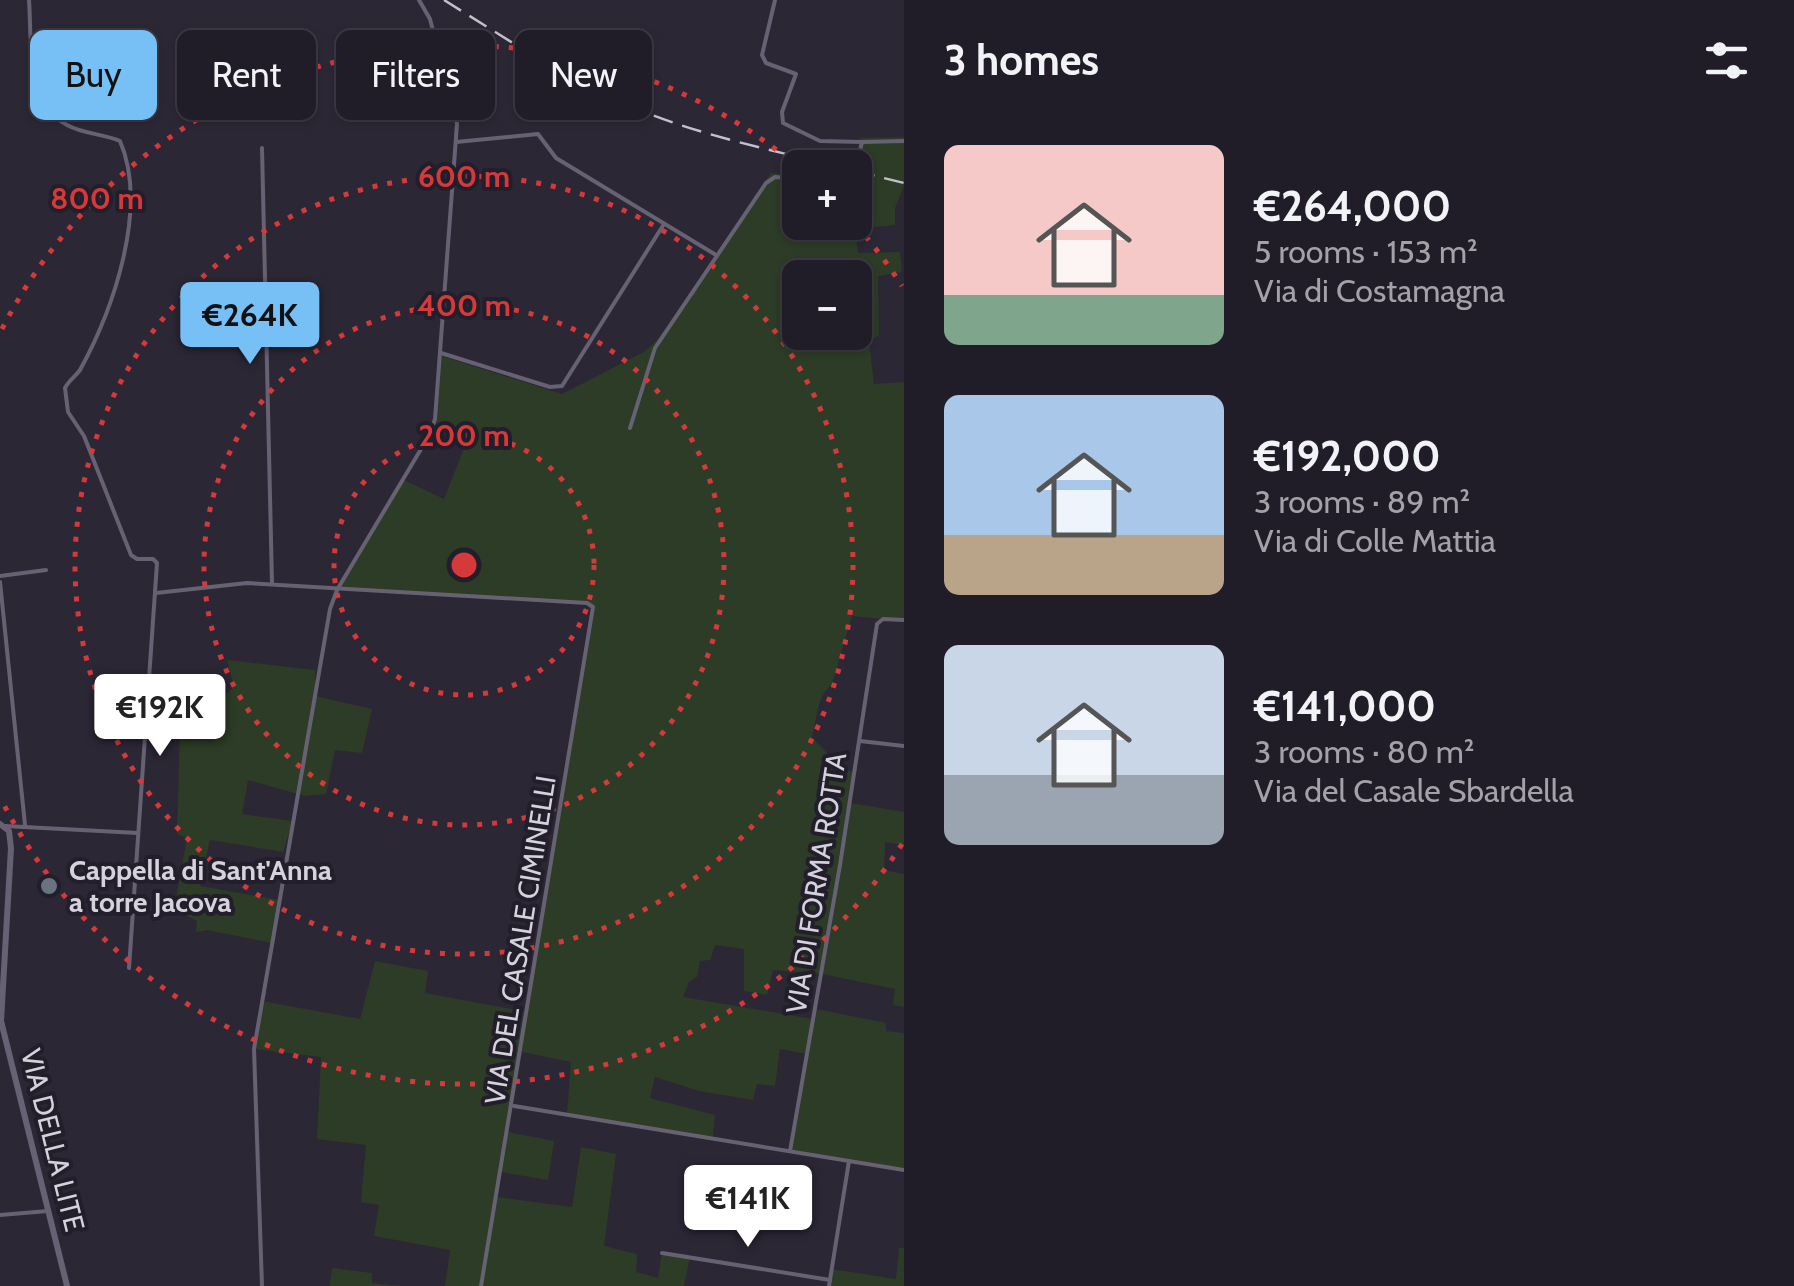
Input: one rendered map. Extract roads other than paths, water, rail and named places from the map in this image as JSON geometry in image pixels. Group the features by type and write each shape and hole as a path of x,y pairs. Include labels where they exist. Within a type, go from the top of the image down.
{"street":[{"path":"29,0 36,74 44,105 68,126 120,141 129,190 124,258 79,371 65,389 68,412 84,436 132,556 156,560 129,968"},
{"path":"262,1286 254,1049 330,609 337,590 432,430 441,353 456,120 430,20 419,0"},
{"path":"775,0 762,56 766,63 796,74 783,110 784,123 822,142 904,141"},
{"path":"456,142 534,133 541,136 559,160 716,255"},
{"path":"860,150 862,142"},
{"path":"262,148 272,586"},
{"path":"630,428 652,352 768,180 782,178"},
{"path":"441,353 550,387 562,386 664,224"},
{"path":"25,825 0,579 46,570"},
{"path":"156,593 234,584 337,590"},
{"name":"VIA DEL CASALE CIMINELLI","path":"337,590 587,603 594,612 481,1286"},
{"name":"VIA DI FORMA ROTTA","path":"790,1151 880,620 904,620"},
{"path":"860,741 904,746"},
{"path":"2,826 138,833"},
{"name":"VIA DELLA LITE","path":"2,826 9,830 11,848 1,1021 67,1286"},
{"path":"512,1106 904,1170"},
{"path":"662,1253 829,1283 849,1161"},
{"path":"0,1215 48,1211"}],"railway":[{"path":"444,0 611,98 662,119 782,153"},
{"path":"872,175 904,183"}],"place":[{"name":"Cappella di Sant'Anna a torre Jacova","path":"49,886"}]}
